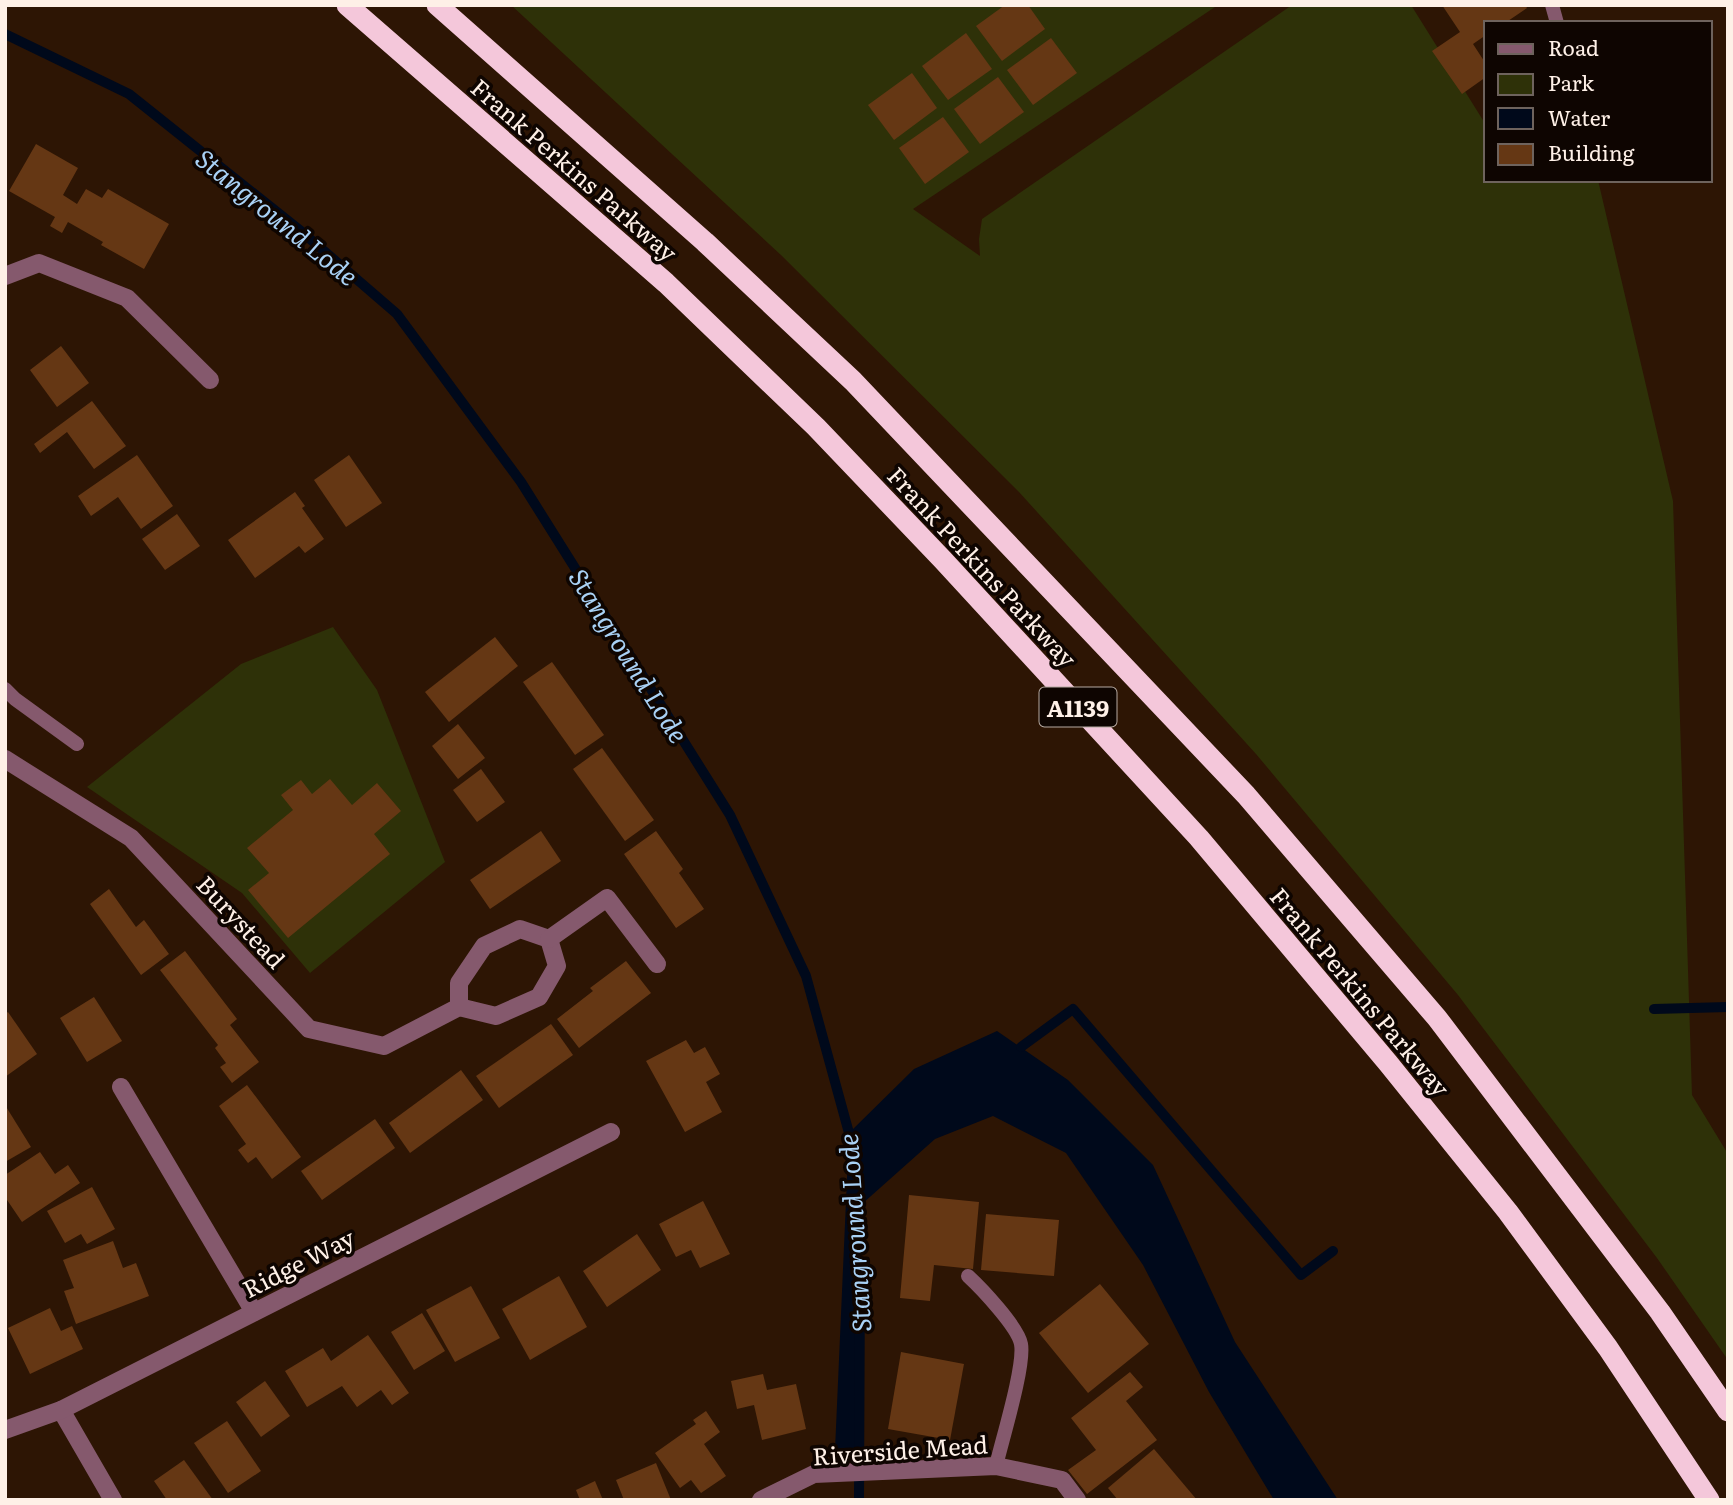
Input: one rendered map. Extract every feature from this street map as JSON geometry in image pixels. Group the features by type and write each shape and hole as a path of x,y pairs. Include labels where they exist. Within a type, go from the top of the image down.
{"highway":[{"name":"Frank Perkins Parkway","path":"347,5 666,283 816,426 943,559 1199,838 1388,1063 1508,1212 1608,1348 1709,1500"},
{"name":"Frank Perkins Parkway","path":"437,5 705,242 853,382 1246,795 1437,1018 1660,1312 1728,1411"}],"street":[{"path":"5,276 39,263 127,298 210,380"},
{"name":"Burystead","path":"5,759 131,838 309,1028 384,1046 459,1007"},
{"path":"549,939 607,898 657,964"},
{"path":"520,929 549,939 557,966 539,997 496,1016 459,1007 459,983 484,946 520,929"},
{"path":"121,1087 254,1312"},
{"name":"Ridge Way","path":"5,1430 61,1410 611,1132"},
{"path":"61,1410 113,1500"},
{"name":"Riverside Mead","path":"761,1500 814,1474 996,1466 1062,1480 1077,1500"}],"lane":[{"path":"5,689 77,744"},
{"path":"968,1276 991,1297 1021,1342 1019,1371 996,1466"}],"green space":[{"path":"511,5 1218,5 913,209 980,256 982,219 1292,5 1411,5 1484,122 1484,182 1598,182 1673,501 1692,1095 1728,1154 1728,1360 1657,1258 1458,995 1256,754 1019,492 782,256"},
{"path":"333,627 377,690 445,862 310,973 242,893 87,787 241,664"}],"water":[{"path":"997,1031 1068,1080 1153,1165 1235,1342 1338,1500 1274,1500 1209,1392 1143,1265 1066,1153 993,1116 935,1139 862,1204 859,1448 835,1450 849,1133 914,1069"}],"building":[{"path":"1005,5 1028,5 1045,29 1002,61 976,26"},
{"path":"1442,5 1525,5 1527,8 1508,21 1484,21 1484,36 1473,44 1484,61 1484,78 1462,94 1432,51 1460,32"},
{"path":"966,33 992,69 948,100 922,66"},
{"path":"1051,38 1077,73 1033,105 1007,70"},
{"path":"912,73 937,108 894,140 868,105"},
{"path":"998,77 1024,112 980,144 954,109"},
{"path":"943,117 969,152 925,184 899,148"},
{"path":"36,144 78,168 63,195 77,204 86,189 102,198 108,189 169,224 144,269 101,245 103,242 68,222 62,233 50,226 55,217 9,191"},
{"path":"61,346 89,383 57,407 30,370"},
{"path":"92,401 126,446 94,469 67,432 40,453 34,444"},
{"path":"137,455 173,506 141,529 118,497 91,516 78,496"},
{"path":"349,455 382,503 346,527 314,480"},
{"path":"295,492 305,506 302,508 324,539 305,553 299,546 255,578 228,540"},
{"path":"177,514 200,546 165,570 142,539"},
{"path":"495,637 518,666 449,722 425,692"},
{"path":"552,662 604,735 575,755 523,682"},
{"path":"458,724 485,758 458,779 432,746"},
{"path":"602,748 654,820 625,841 573,769"},
{"path":"481,769 505,802 477,822 453,790"},
{"path":"330,779 352,805 377,783 401,811 374,834 390,854 288,938 248,890 269,873 247,848 293,810 281,795 301,780 312,794"},
{"path":"541,831 561,861 490,909 470,880"},
{"path":"656,831 683,869 679,873 704,909 676,928 624,854"},
{"path":"109,889 136,927 144,920 169,954 141,975 90,904"},
{"path":"185,951 237,1019 230,1025 259,1062 232,1083 220,1067 226,1063 215,1048 218,1045 160,970"},
{"path":"626,961 651,993 579,1048 557,1019 593,991 590,988"},
{"path":"94,997 122,1041 87,1062 60,1018"},
{"path":"8,1012 37,1054 5,1077 5,1014"},
{"path":"551,1024 573,1055 499,1108 476,1076"},
{"path":"686,1040 694,1053 705,1047 720,1074 706,1082 722,1112 685,1132 646,1061"},
{"path":"461,1070 483,1100 410,1153 389,1123"},
{"path":"247,1085 301,1157 272,1179 256,1157 248,1163 238,1150 246,1144 219,1106"},
{"path":"5,1105 31,1147 5,1162"},
{"path":"375,1119 395,1148 322,1200 301,1171"},
{"path":"40,1152 55,1174 68,1165 80,1183 22,1222 5,1197 5,1175"},
{"path":"92,1187 115,1229 87,1244 81,1234 65,1243 47,1211"},
{"path":"909,1195 979,1202 973,1269 934,1265 930,1301 900,1298"},
{"path":"703,1201 730,1254 700,1268 691,1250 676,1257 659,1224"},
{"path":"986,1214 1059,1220 1054,1276 981,1270"},
{"path":"637,1234 661,1270 607,1307 583,1271"},
{"path":"113,1241 123,1268 136,1263 149,1296 76,1324 64,1291 74,1288 63,1260"},
{"path":"559,1276 587,1327 530,1360 502,1309"},
{"path":"1100,1284 1149,1344 1088,1393 1039,1333"},
{"path":"471,1286 500,1338 455,1362 426,1310"},
{"path":"50,1308 61,1331 72,1326 83,1349 30,1374 8,1328"},
{"path":"422,1313 445,1351 414,1370 391,1332"},
{"path":"368,1335 409,1393 392,1405 381,1390 357,1407 342,1386 307,1407 285,1371 323,1348 331,1361"},
{"path":"901,1352 964,1364 950,1440 888,1429"},
{"path":"1130,1372 1143,1387 1126,1401 1157,1440 1087,1494 1068,1470 1096,1450 1071,1418"},
{"path":"763,1374 767,1390 796,1384 806,1429 762,1440 754,1405 737,1409 731,1381"},
{"path":"265,1381 290,1416 261,1437 236,1402"},
{"path":"706,1411 720,1432 704,1444 726,1476 701,1493 691,1480 680,1488 655,1453 696,1424 693,1420"},
{"path":"227,1421 261,1471 228,1493 194,1443"},
{"path":"1154,1449 1197,1500 1118,1500 1108,1488"},
{"path":"184,1460 213,1500 167,1500 154,1481"},
{"path":"656,1463 671,1500 624,1500 616,1480"},
{"path":"595,1481 603,1500 580,1500 576,1490"}],"waterway":[{"name":"Stanground Lode","path":"5,34 129,94 302,232 397,314 521,482 730,815 806,976 850,1145"},
{"path":"1654,1009 1728,1007"},
{"path":"1021,1047 1073,1009 1301,1275 1333,1251"},
{"name":"Stanground Lode","path":"859,1500 860,1269"}]}
